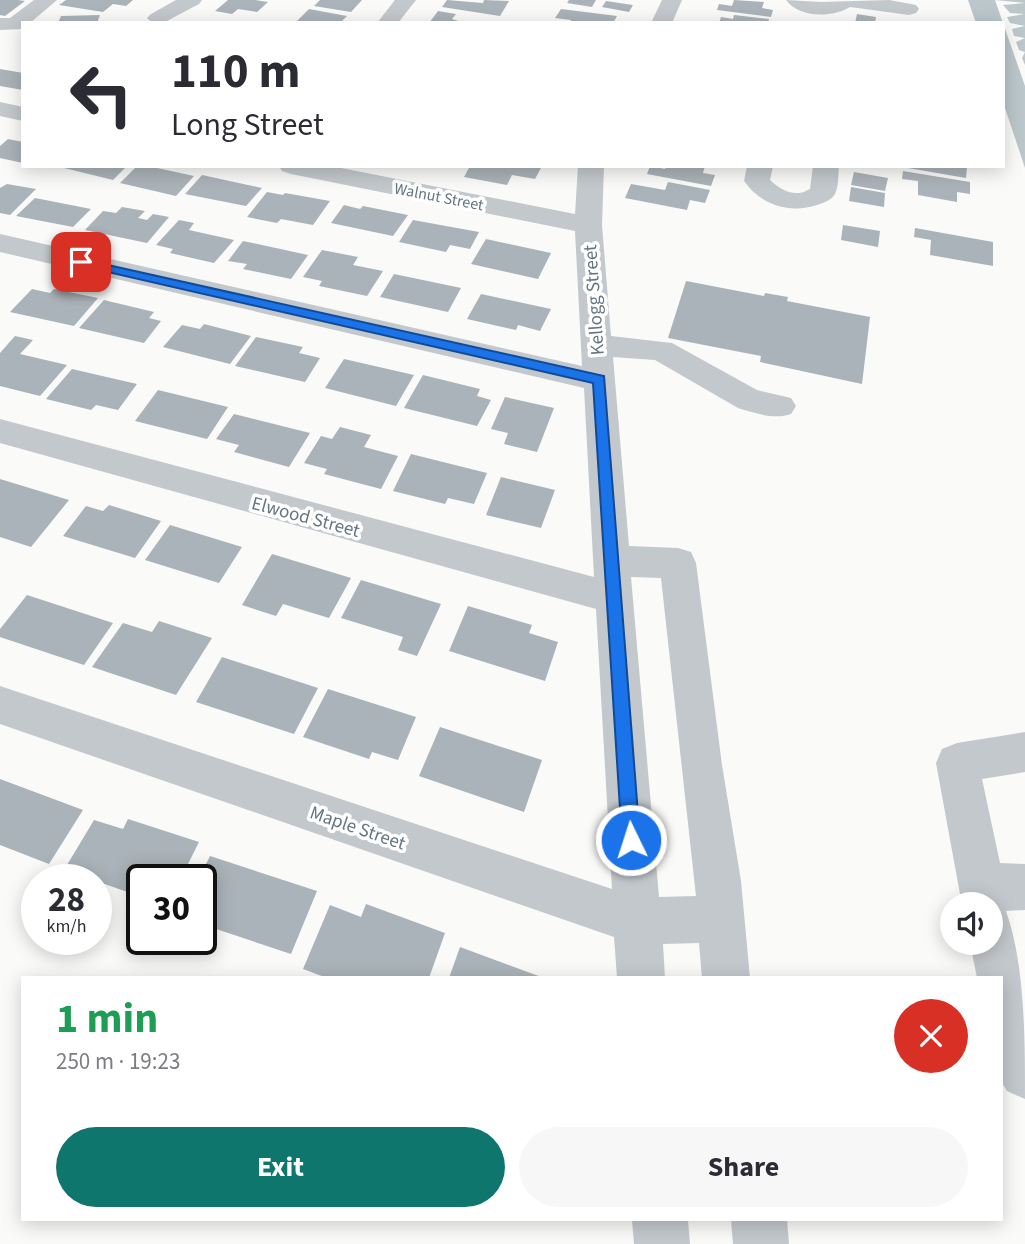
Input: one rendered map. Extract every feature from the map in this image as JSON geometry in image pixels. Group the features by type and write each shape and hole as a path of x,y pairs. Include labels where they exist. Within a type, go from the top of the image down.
{"street":[{"path":"0,24 15,24 47,0"},
{"path":"158,18 192,0"},
{"path":"389,21 406,0"},
{"path":"662,21 672,0"},
{"path":"796,0 816,15 845,0 909,9"},
{"path":"0,109 21,114"},
{"name":"Walnut Street","path":"301,168 588,225"},
{"name":"Kellogg Street","path":"591,168 588,225 641,976"},
{"path":"760,168 757,181 766,193 787,202 812,200 823,192 826,168"},
{"path":"0,243 570,375 598,363 661,350 749,400 780,406"},
{"name":"Elwood Street","path":"0,431 577,590 612,578 678,563 701,765 718,881 720,919"},
{"name":"Maple Street","path":"0,705 637,921 720,919"},
{"path":"993,892 957,763 1025,752"},
{"path":"720,919 726,976"},
{"path":"1003,942 1017,1013 1022,1070 1025,1073"},
{"path":"660,1221 662,1244"},
{"path":"759,1221 761,1244"}],"shaded area":[{"path":"968,0 1025,0 1025,168 1005,108 1005,21 975,21"}],"pier":[{"path":"995,0 1025,3 1003,5 1010,13 1025,14 1007,17 1010,23 1025,26 1012,29 1014,36 1025,38 1016,42 1019,50 1025,52 1022,58 1025,65 1025,86 1005,29 1005,21 1002,21"}],"building":[{"path":"0,0 25,1 5,16 0,15"},
{"path":"66,0 133,0 126,6 113,4 103,12 59,5"},
{"path":"228,0 268,2 257,12 238,9 232,14 215,11"},
{"path":"320,0 362,0 351,12 314,6"},
{"path":"447,0 483,3 484,0 509,1 500,16 442,7"},
{"path":"569,0 596,0 592,7 567,3"},
{"path":"734,0 764,2 762,8 773,10 771,17 717,10 719,4 732,6"},
{"path":"606,1 633,5 629,12 602,7"},
{"path":"309,9 347,16 342,21 297,21"},
{"path":"561,9 617,16 614,21 571,21 555,18"},
{"path":"438,11 456,14 452,19 458,21 430,21"},
{"path":"857,14 876,17 875,21 855,21"},
{"path":"100,15 98,21 59,21 61,16"},
{"path":"734,15 769,19 720,21 721,17 733,19"},
{"path":"0,69 21,73 21,90 0,86"},
{"path":"8,139 21,142 21,163 0,158 0,146"},
{"path":"64,168 125,168 113,180"},
{"path":"135,168 157,168 194,176 176,196 120,183"},
{"path":"469,168 541,168 535,179 512,175 507,185 464,177"},
{"path":"649,168 704,168 703,173 715,175 711,186 647,174"},
{"path":"908,168 967,168 966,178"},
{"path":"903,171 970,182 970,194 957,192 957,202 918,195 918,181 902,179"},
{"path":"854,172 888,178 885,191 851,185"},
{"path":"202,175 262,188 246,206 185,194"},
{"path":"668,182 710,190 705,203 690,200 687,210 625,198 631,184 665,190"},
{"path":"7,184 36,189 10,215 0,213 0,188"},
{"path":"851,187 885,193 884,207 849,201"},
{"path":"267,192 330,201 313,225 281,219 277,223 247,217"},
{"path":"35,198 91,209 73,227 16,216"},
{"path":"344,205 408,215 393,236 331,223"},
{"path":"122,207 145,211 138,218 147,220 153,214 169,217 147,243 85,230 103,211 116,213"},
{"path":"179,220 194,223 189,230 234,240 214,263 170,253 173,249 156,245"},
{"path":"413,220 479,232 470,249 450,245 446,252 399,242"},
{"path":"843,225 880,231 878,247 841,240"},
{"path":"915,228 993,242 993,266 930,255 931,240 914,237"},
{"path":"486,239 551,253 538,279 471,264"},
{"path":"243,241 308,255 291,279 243,269 247,264 228,261"},
{"path":"322,250 358,257 353,265 383,271 367,296 319,286 322,281 303,277"},
{"path":"394,274 461,288 448,312 380,297"},
{"path":"686,281 764,296 765,293 788,297 787,301 870,317 862,384 760,362 761,356 668,338"},
{"path":"32,289 50,293 54,289 98,298 74,326 10,312"},
{"path":"481,294 551,309 540,331 518,325 516,330 467,319"},
{"path":"104,300 154,312 149,318 161,321 144,343 79,328"},
{"path":"204,324 251,336 230,364 163,347 182,325 200,329"},
{"path":"15,336 33,340 20,354 67,365 40,396 0,386 0,353"},
{"path":"256,337 303,347 299,353 320,358 305,382 235,366"},
{"path":"344,359 414,375 396,406 325,388"},
{"path":"72,369 137,384 118,410 96,405 91,410 46,399"},
{"path":"423,375 480,389 477,396 491,400 477,426 404,408"},
{"path":"158,390 228,407 207,439 135,421"},
{"path":"505,397 554,408 537,452 504,444 508,433 491,429"},
{"path":"234,414 310,433 289,467 234,452 239,445 216,439"},
{"path":"340,427 371,435 364,447 398,456 381,489 324,474 327,469 304,463 321,436 332,439"},
{"path":"411,454 487,473 474,504 448,498 445,504 393,491"},
{"path":"501,477 555,490 541,528 486,515"},
{"path":"0,479 69,500 31,547 0,537"},
{"path":"109,505 161,521 135,558 63,536 86,506 103,511"},
{"path":"170,525 242,547 219,583 145,560"},
{"path":"272,554 351,578 329,618 283,604 276,616 242,605"},
{"path":"361,580 441,604 417,656 398,650 403,637 341,618"},
{"path":"27,595 113,623 84,665 0,637 0,629"},
{"path":"468,606 532,625 529,633 558,642 545,681 449,651"},
{"path":"159,621 212,638 176,695 92,667 123,623 152,632"},
{"path":"222,657 318,688 294,734 196,702"},
{"path":"328,689 416,717 398,760 372,752 369,759 303,737"},
{"path":"440,727 542,760 524,812 419,776"},
{"path":"0,779 83,810 49,864 0,845"},
{"path":"128,819 199,842 188,864 126,864 126,891 112,887 112,864 68,864 94,820 123,829"},
{"path":"210,856 317,891 291,954 217,929 217,864 206,864"},
{"path":"366,904 445,933 430,976 322,976 303,969 330,905 361,917"},
{"path":"460,947 539,976 450,976"}],"route":[{"path":"81,262 570,375 599,379 631,840"}]}
